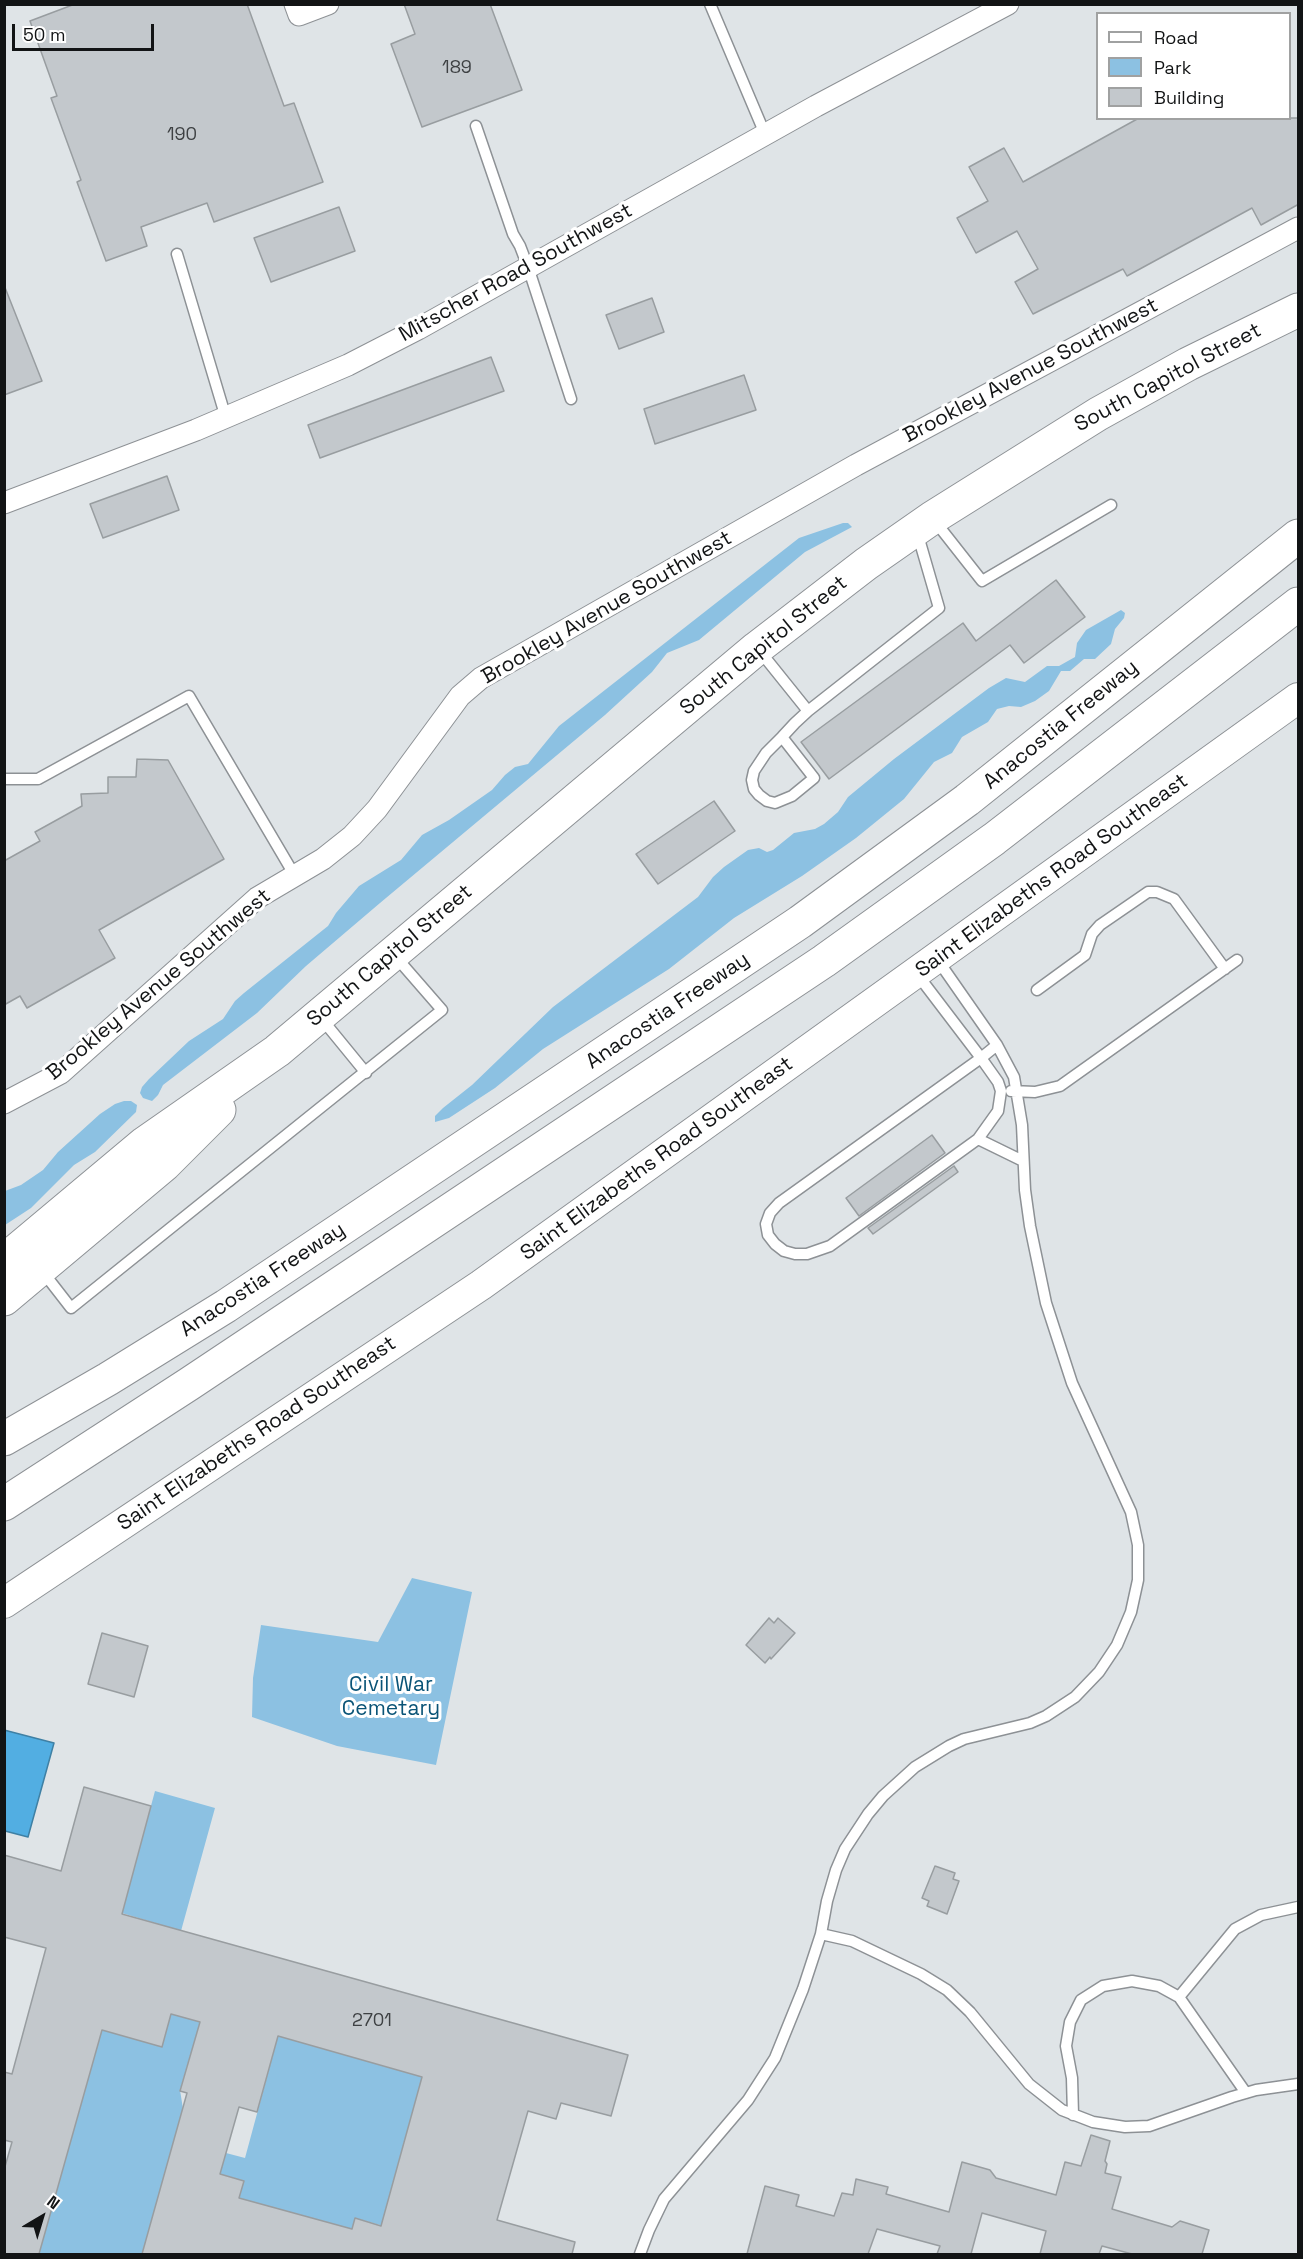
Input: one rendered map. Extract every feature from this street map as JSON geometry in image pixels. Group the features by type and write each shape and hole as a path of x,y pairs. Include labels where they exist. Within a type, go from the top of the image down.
{"main road":[{"name":"South Capitol Street","path":"277,1051 757,648 829,591 924,523 1062,435 1142,388 1299,310"},
{"name":"Anacostia Freeway","path":"4,1439 108,1379 226,1306 800,922 967,800 1299,536"},
{"path":"4,1504 219,1365 824,961 994,839 1299,603"},
{"name":"Saint Elizabeths Road Southeast","path":"4,1603 490,1278 1299,698"},
{"path":"4,1261 145,1143 277,1051"},
{"path":"4,1299 165,1164 277,1051"}],"street":[{"path":"295,4 298,15 328,4"},
{"name":"Mitscher Road Southwest","path":"4,503 226,418 357,361 426,325 765,134 1008,4"},
{"name":"Brookley Avenue Southwest","path":"4,1103 61,1073 257,898 331,854 359,830 460,696 481,678 865,460 1299,228"}],"lane":[{"path":"710,4 765,134"},
{"path":"476,126 513,234 528,267 571,399"},
{"path":"177,254 226,418"},
{"path":"924,523 982,581 1111,505"},
{"path":"782,736 814,778 792,796 775,803 767,801 754,789 752,780 758,762 782,736 808,711 939,608 924,523"},
{"path":"757,648 808,711"},
{"path":"4,779 38,779 189,696 295,876"},
{"path":"1037,990 1085,955 1092,934 1100,925 1148,892 1157,892 1174,899 1225,969"},
{"path":"40,1269 71,1308 442,1010 393,954"},
{"path":"1001,1091 1049,1090 1060,1086 1237,960"},
{"path":"927,966 981,1058 998,1082 1001,1091 998,1111 978,1139 830,1246 819,1251 801,1254 784,1251 775,1244 768,1235 766,1224 770,1213 779,1203 981,1058 997,1045"},
{"path":"640,2254 664,2199 748,2100 775,2058 803,1989 821,1934 827,1901 840,1860 855,1832 883,1796 915,1767 949,1746 964,1739 1030,1723 1046,1716 1075,1697 1099,1672 1118,1645 1133,1604 1139,1562 1136,1528 1125,1494 1087,1420 1057,1344 1036,1262 1023,1161 1018,1091 1010,1066 997,1045 927,966"},
{"path":"319,1016 366,1073"},
{"path":"978,1139 1023,1161"},
{"path":"1179,1997 1235,1929 1262,1915 1299,1907"},
{"path":"821,1934 852,1941 921,1974 947,1990 970,2012 1029,2084 1073,2115 1093,2122 1112,2126 1149,2126 1246,2093 1299,2084"},
{"path":"1073,2115 1072,2078 1066,2046 1070,2022 1081,2000 1103,1986 1132,1981 1159,1986 1179,1997 1246,2093"}],"green space":[{"path":"848,523 852,527 805,552 699,640 667,653 652,672 605,715 306,966 257,1013 163,1085 152,1101 143,1098 140,1093 149,1079 189,1041 223,1019 235,1001 244,993 328,926 359,886 401,860 422,835 449,820 492,790 515,767 528,764 559,726 799,538"},
{"path":"1121,610 1125,613 1124,618 1115,629 1111,644 1095,659 1084,659 1070,671 1061,671 1049,691 1035,701 1021,707 1009,706 997,709 988,722 962,737 952,753 934,762 904,799 856,838 802,876 734,918 669,969 543,1049 495,1088 449,1118 435,1122 435,1116 443,1108 472,1085 553,1007 698,897 724,867 748,850 759,848 767,852 773,850 794,833 815,829 824,824 838,812 848,797 894,759 989,688 1006,678 1025,682 1047,666 1059,666 1075,657 1077,643 1086,630"},
{"path":"124,1101 131,1101 137,1105 136,1112 95,1152 74,1165 31,1208 5,1225 5,1191 21,1185 43,1170 58,1152 100,1114"},
{"name":"Civil War Cemetary","path":"412,1578 472,1592 436,1765 337,1746 252,1717 253,1678 261,1625 378,1642"},
{"path":"155,1791 215,1808 181,1931 122,1913"},
{"path":"111,1997 200,2022 180,2090 183,2109 166,2172 142,2254 39,2254"},
{"path":"278,2036 422,2077 388,2200 405,2232 355,2218 352,2229 239,2198 244,2181 220,2174 226,2153 245,2158"}],"shaded area":[{"path":"4,1730 54,1743 28,1837 5,1831"}],"building":[{"path":"75,4 247,4 284,106 294,103 323,182 214,222 207,203 141,227 147,246 106,261 77,182 81,180 51,98 57,96 30,21"},
{"path":"404,4 490,4 522,90 422,127 391,44 415,34"},
{"path":"1291,118 1299,118 1299,204 1261,225 1252,208 1127,276 1123,269 1033,314 1015,282 1038,269 1017,231 976,253 957,218 988,201 969,167 1004,148 1023,182 1135,120 1291,120"},
{"path":"339,207 355,251 271,282 254,238"},
{"path":"4,285 42,381 4,395"},
{"path":"652,298 664,332 619,349 606,315"},
{"path":"491,357 504,391 320,458 308,425"},
{"path":"744,375 756,410 655,444 644,409"},
{"path":"167,476 179,510 103,538 90,504"},
{"path":"1056,580 1085,617 1024,663 1010,645 829,779 801,742 963,623 976,641"},
{"path":"137,759 168,760 224,859 99,930 115,958 27,1008 20,996 4,1005 4,861 40,841 35,832 82,806 81,794 108,793 108,777 136,777"},
{"path":"714,801 735,831 658,884 636,854"},
{"path":"932,1135 945,1153 859,1216 846,1198"},
{"path":"954,1166 958,1172 873,1234 868,1228"},
{"path":"769,1618 774,1623 778,1618 795,1633 765,1663 746,1645"},
{"path":"102,1633 148,1646 134,1697 88,1684"},
{"path":"84,1787 151,1806 122,1914 628,2055 611,2116 561,2103 556,2119 528,2111 497,2220 575,2242 572,2254 142,2254 187,2093 180,2091 200,2022 171,2014 162,2047 102,2030 39,2254 4,2254 4,2170 12,2142 4,2140 4,2072 12,2074 46,1948 4,1937 4,1855 61,1871","holes":["278,2036 422,2077 381,2226 355,2218 352,2229 239,2198 244,2181 220,2174 239,2107 257,2112"]},
{"path":"935,1866 955,1873 953,1879 959,1881 947,1914 927,1906 929,1901 922,1898"},
{"path":"1091,2135 1110,2141 1105,2161 1107,2164 1105,2173 1121,2177 1112,2209 1172,2227 1180,2221 1209,2230 1202,2254 1132,2254 1102,2246 1099,2254 1040,2254 1046,2231 982,2213 971,2254 937,2254 940,2246 877,2229 868,2254 747,2254 765,2186 799,2195 796,2206 834,2216 842,2193 853,2195 856,2179 888,2187 886,2194 949,2212 962,2162 990,2170 996,2178 1056,2195 1065,2162 1081,2166"}]}
